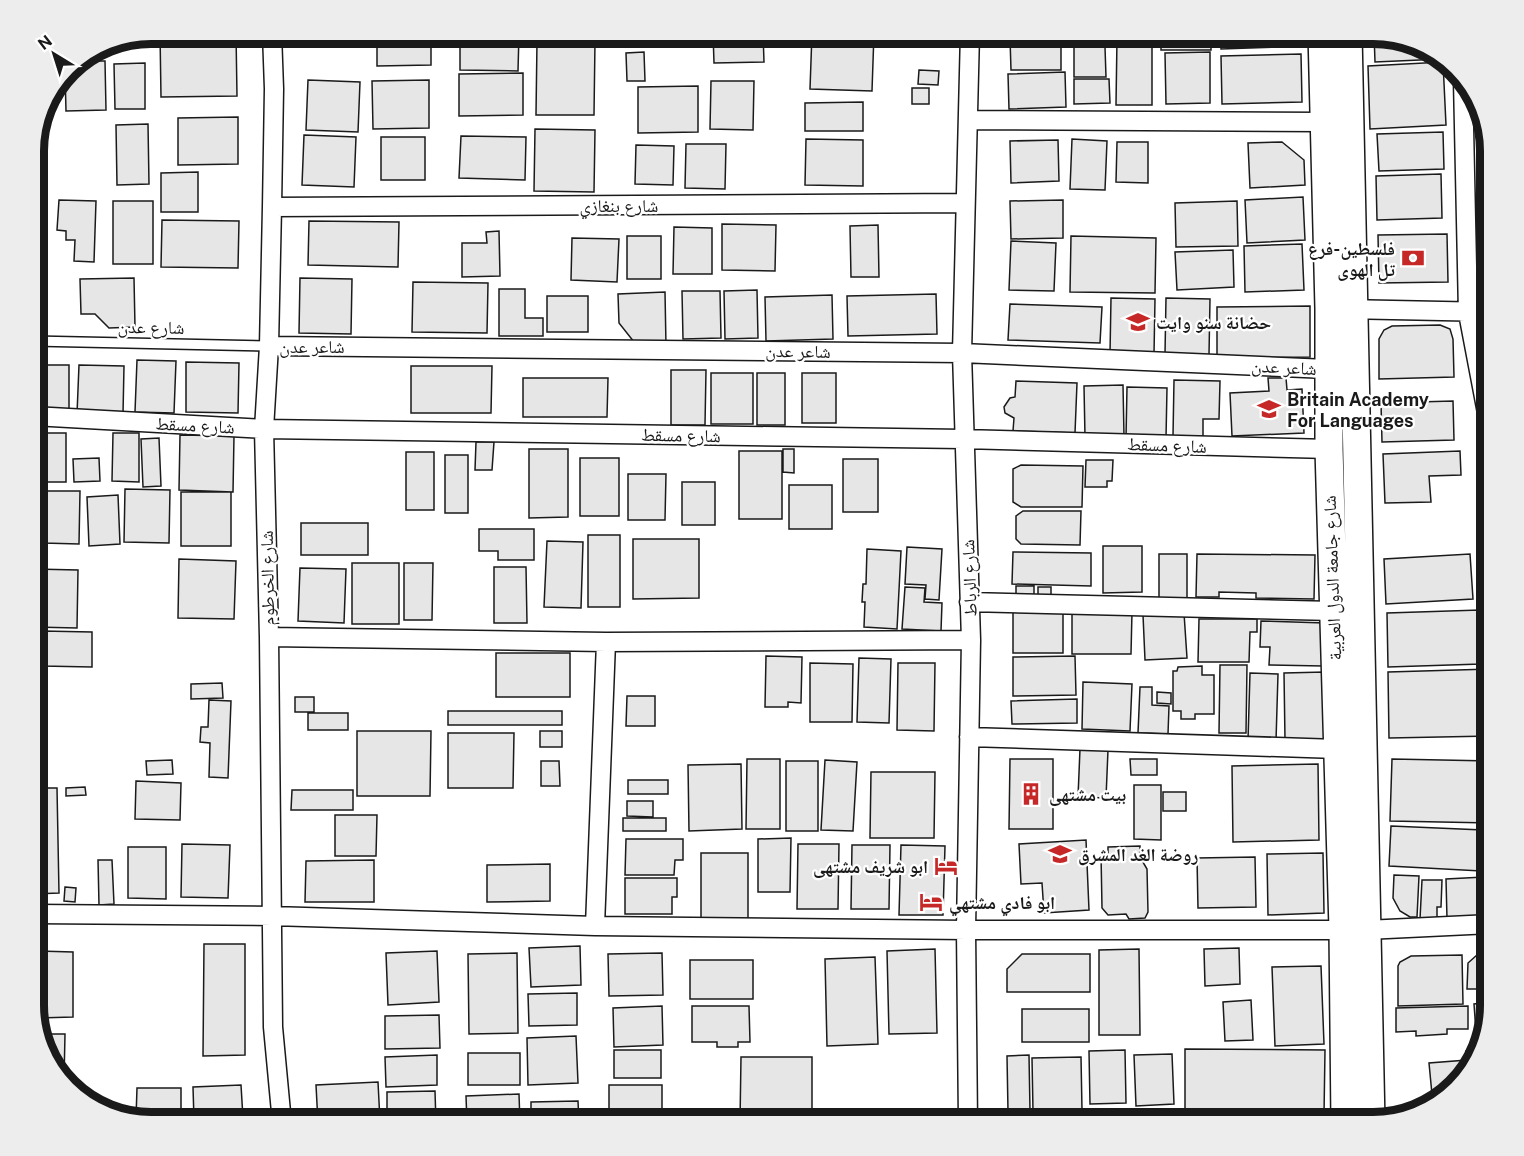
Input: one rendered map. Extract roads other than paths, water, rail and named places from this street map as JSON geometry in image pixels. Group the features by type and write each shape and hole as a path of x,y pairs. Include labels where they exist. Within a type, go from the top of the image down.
{"main road":[{"name":"شارع جامعة الدول العربية","path":"1322,44 1337,749 1370,1112"},
{"name":"شارع جامعة الدول العربية","path":"1345,1112 1355,930 1356,310 1348,44"}],"street":[{"name":"شارع الخرطوم","path":"272,44 274,89 269,346 264,429 269,637 273,1027 281,1112"},
{"name":"شارع الرباط","path":"968,1112 966,930 971,640 962,353 970,44"},
{"path":"1463,93 1468,313 1480,376"},
{"path":"968,120 1323,122"},
{"name":"شارع بنغازي","path":"272,207 965,203"},
{"path":"1329,309 1480,312"},
{"name":"شاعر عدن","path":"269,346 962,353 1328,369"},
{"name":"شارع مسقط","path":"44,417 264,429 963,439 1329,449"},
{"path":"969,602 1333,611"},
{"path":"269,637 606,642 971,640"},
{"path":"595,926 606,642"},
{"path":"969,737 1337,749"},
{"path":"44,914 272,916 595,926 966,930 1355,930 1480,924"}],"lane":[{"name":"شارع عدن","path":"44,341 269,346"}],"place":[{"name":"فلسطين-فرع تل الهوى","path":"1413,258"},
{"name":"حضانة سنو وايت","path":"1138,322"},
{"name":"Britain Academy For Languages","path":"1269,409"},
{"name":"بيت مشتهى","path":"1031,794"},
{"name":"روضة الغد المشرق","path":"1060,854"},
{"name":"ابو شريف مشتهى","path":"946,866"},
{"name":"ابو فادي مشتهي","path":"931,902"}]}
